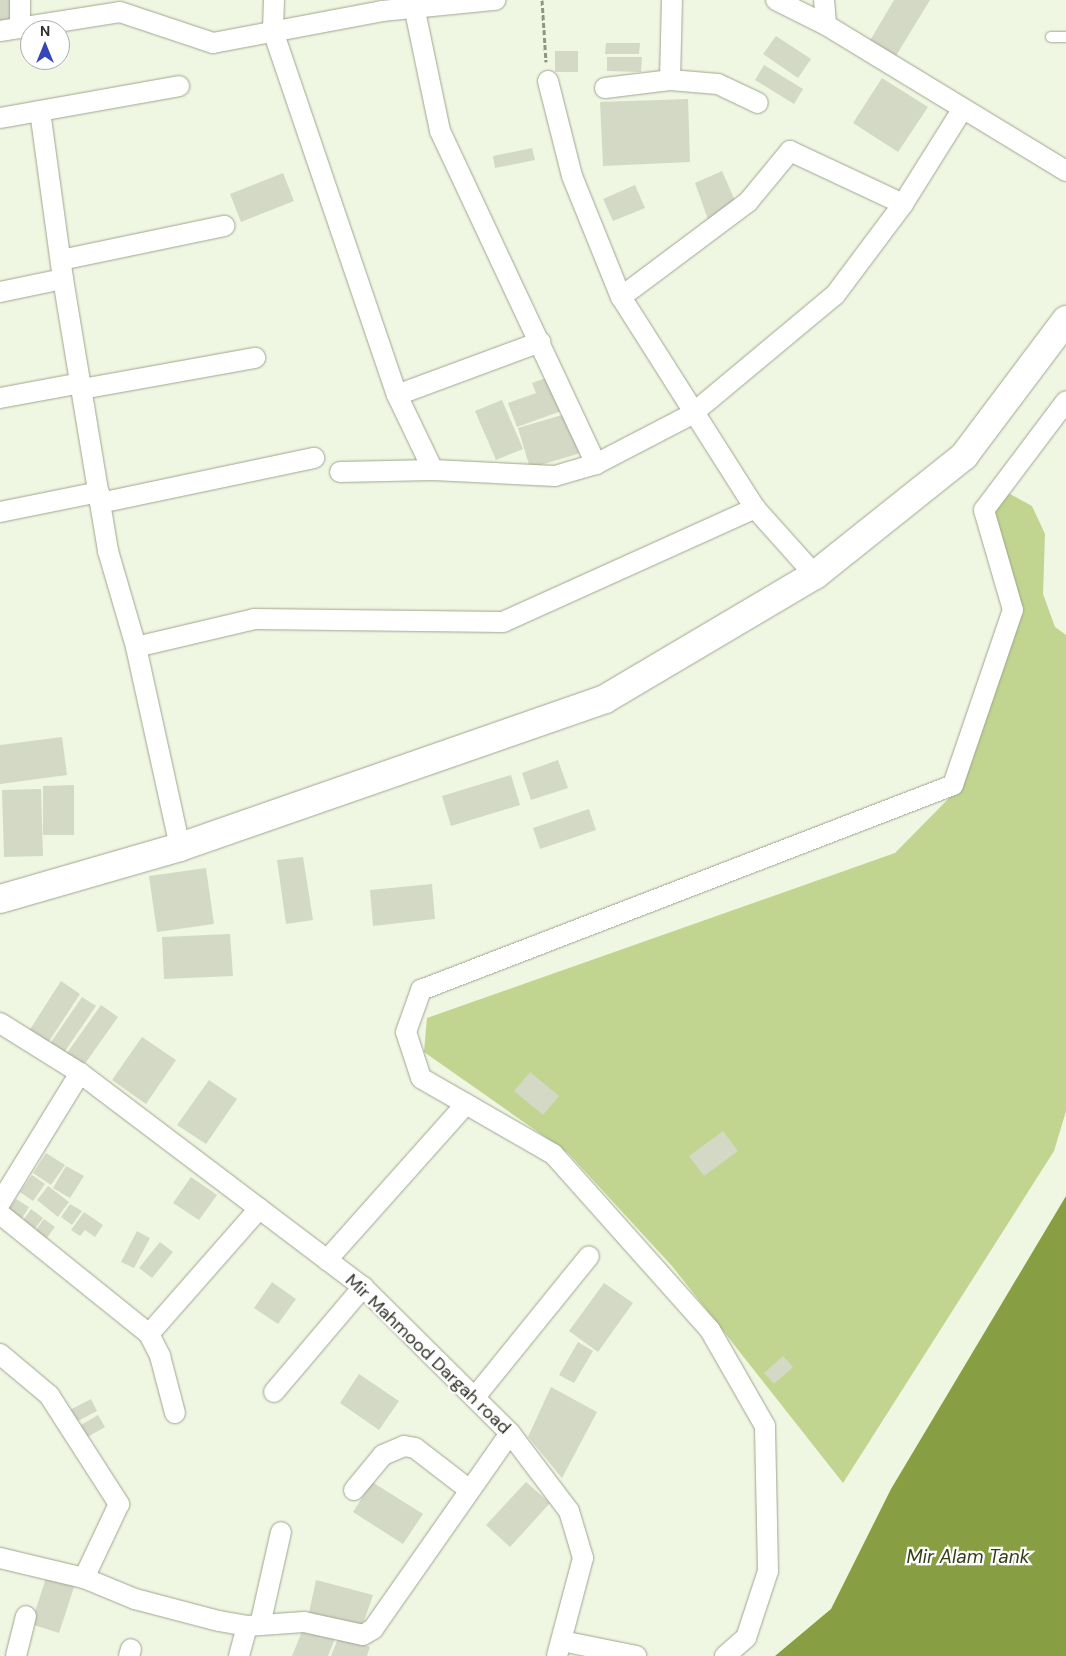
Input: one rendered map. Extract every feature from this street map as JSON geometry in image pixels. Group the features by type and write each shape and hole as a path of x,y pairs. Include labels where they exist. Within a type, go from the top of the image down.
{"main road":[{"path":"0,898 180,847 605,699 815,575 964,456 1066,320"}],"street":[{"path":"20,0 20,20"},
{"path":"274,0 272,31 397,395 433,470"},
{"path":"50,20 120,6 213,43 383,6 415,11 495,0"},
{"path":"670,80 672,0"},
{"path":"776,0 826,25 962,110 1066,171"},
{"path":"824,0 826,25"},
{"path":"415,11 440,130 596,464"},
{"path":"0,31 20,26"},
{"path":"605,88 670,80 718,84 758,103"},
{"path":"548,81 572,176 621,297 692,414 755,508 815,575"},
{"path":"0,118 179,86"},
{"path":"340,472 433,470 555,476 596,464 692,414 835,295 903,204 962,110"},
{"path":"40,111 62,270 108,551 136,646 180,847"},
{"path":"621,297 748,202 790,151 903,204"},
{"path":"0,292 62,270 224,226"},
{"path":"397,395 540,342"},
{"path":"0,398 255,358"},
{"path":"725,1656 746,1638 768,1570 765,1426 710,1330 553,1154 421,1078 406,1032 420,990 953,785 1012,610 984,510 1066,401"},
{"path":"0,512 100,497 314,458"},
{"path":"136,646 254,619 504,622 755,508"},
{"name":"Mir Mahmood Dargah road","path":"0,1022 80,1073 364,1287 510,1433 569,1511 583,1558 560,1648"},
{"path":"0,1203 80,1073"},
{"path":"327,1260 466,1104"},
{"path":"149,1334 259,1209"},
{"path":"0,1214 149,1334 160,1356 175,1413"},
{"path":"475,1397 589,1256"},
{"path":"274,1392 364,1287"},
{"path":"0,1354 49,1396 119,1504 84,1578"},
{"path":"0,1558 84,1578 135,1599 254,1626 304,1622 364,1635 373,1629 467,1488 510,1433"},
{"path":"354,1490 383,1455 404,1446 415,1448 467,1488"},
{"path":"239,1656 254,1626 280,1532"},
{"path":"16,1656 26,1616"},
{"path":"560,1648 636,1656"}],"lane":[{"path":"1051,37 1066,37"}],"path":[{"path":"542,0 548,81"}],"shaded area":[{"path":"1010,494 1032,506 1045,534 1043,594 1055,627 1066,635 1066,1111 1054,1151 843,1483 672,1266 568,1153 424,1052 427,1018 895,853 962,785 1019,611 988,512"}],"water":[{"name":"Mir Alam Tank","path":"1066,1196 1066,1656 775,1656 831,1609 891,1489"}],"building":[{"path":"0,0 13,0 16,21 0,23"},
{"path":"894,0 930,0 891,64 865,49"},
{"path":"776,36 811,59 798,78 763,54"},
{"path":"606,43 640,43 639,54 605,54"},
{"path":"555,51 578,51 578,72 555,72"},
{"path":"607,57 642,57 641,72 607,71"},
{"path":"764,65 803,89 794,104 755,80"},
{"path":"882,78 928,107 898,152 853,123"},
{"path":"688,99 690,162 603,166 600,102"},
{"path":"532,148 535,160 495,168 493,156"},
{"path":"722,171 737,205 710,225 695,183"},
{"path":"283,173 294,201 241,222 230,194"},
{"path":"635,185 645,208 613,221 603,199"},
{"path":"554,375 567,409 517,427 508,403 536,393 532,383"},
{"path":"502,400 523,449 496,460 475,411"},
{"path":"569,413 581,453 530,468 518,428"},
{"path":"62,737 67,775 0,784 0,745"},
{"path":"558,760 568,788 531,800 522,773"},
{"path":"511,775 520,805 451,826 442,796"},
{"path":"74,785 74,835 43,835 43,786"},
{"path":"41,789 43,856 4,857 2,790"},
{"path":"589,809 596,830 540,849 533,828"},
{"path":"303,857 313,920 286,924 277,860"},
{"path":"206,868 214,924 157,932 149,876"},
{"path":"432,884 435,919 373,926 370,890"},
{"path":"230,934 233,976 164,979 162,937"},
{"path":"61,981 80,994 48,1043 29,1031"},
{"path":"82,997 96,1006 63,1054 49,1045"},
{"path":"101,1005 118,1017 84,1065 67,1053"},
{"path":"142,1037 176,1060 146,1104 112,1080"},
{"path":"530,1072 559,1096 543,1115 514,1091"},
{"path":"209,1080 237,1099 206,1144 177,1125"},
{"path":"723,1131 738,1151 704,1176 689,1156"},
{"path":"46,1153 65,1165 51,1185 33,1173"},
{"path":"66,1166 84,1176 70,1198 53,1188"},
{"path":"32,1175 45,1184 33,1201 20,1192"},
{"path":"191,1177 217,1195 199,1220 173,1203"},
{"path":"48,1186 69,1202 58,1217 37,1200"},
{"path":"16,1199 29,1207 20,1222 6,1213"},
{"path":"70,1204 82,1211 72,1225 61,1217"},
{"path":"31,1209 43,1218 34,1230 22,1222"},
{"path":"84,1212 103,1225 95,1237 85,1230 80,1236 71,1230"},
{"path":"44,1219 55,1227 46,1239 35,1231"},
{"path":"137,1231 150,1238 134,1268 121,1262"},
{"path":"160,1242 173,1252 152,1278 139,1268"},
{"path":"272,1282 296,1299 278,1324 254,1308"},
{"path":"604,1283 633,1303 598,1352 569,1331"},
{"path":"578,1342 593,1351 574,1383 559,1375"},
{"path":"783,1356 793,1367 774,1384 764,1373"},
{"path":"359,1374 399,1401 379,1430 340,1403"},
{"path":"551,1387 597,1412 562,1478 528,1437"},
{"path":"91,1399 97,1411 74,1423 68,1411"},
{"path":"98,1415 105,1427 82,1440 76,1428"},
{"path":"372,1482 423,1514 403,1544 353,1512"},
{"path":"526,1482 550,1503 510,1547 486,1525"},
{"path":"48,1572 76,1581 59,1633 31,1624"},
{"path":"316,1580 373,1595 362,1627 307,1622"},
{"path":"305,1624 336,1636 328,1656 292,1656"},
{"path":"339,1636 370,1647 367,1656 331,1656"}]}
